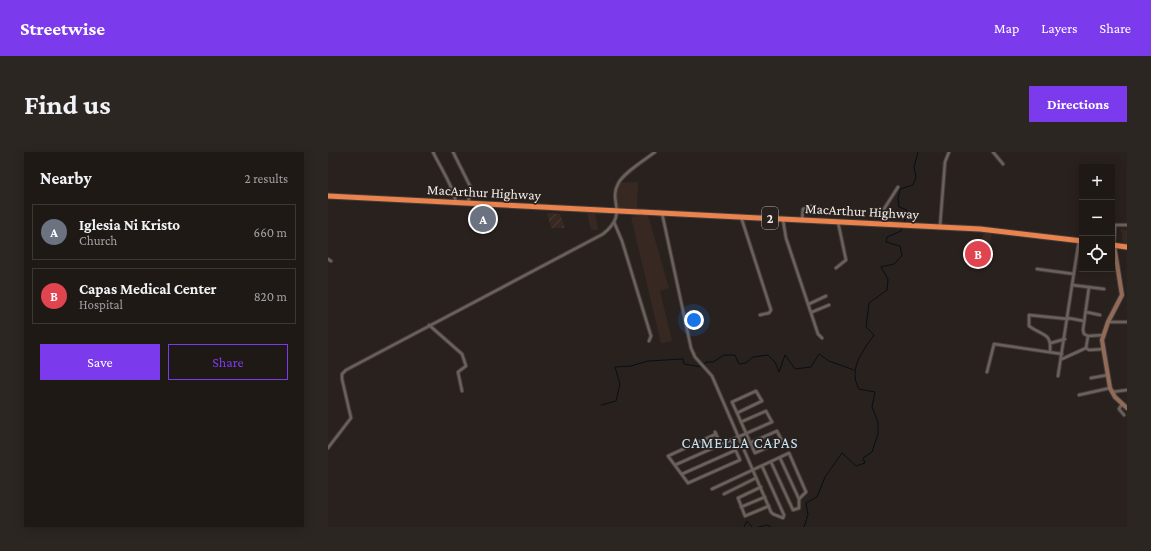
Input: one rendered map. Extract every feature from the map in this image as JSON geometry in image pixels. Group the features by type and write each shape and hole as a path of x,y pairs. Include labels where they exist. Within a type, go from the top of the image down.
{"highway":[{"name":"MacArthur Highway","path":"328,196 908,225 991,230 1079,241"},
{"path":"724,216 742,220 766,221 774,219"},
{"path":"1115,245 1127,247"}],"street":[{"path":"433,152 445,172 456,203"},
{"path":"453,152 471,188 468,203"},
{"path":"328,448 351,418 342,379 344,372 353,365 603,234 614,222 618,210 615,191 618,183 655,152"},
{"path":"940,227 945,162 949,152"},
{"path":"993,152 1003,164"},
{"path":"883,224 884,209 898,187"},
{"path":"487,225 488,204"},
{"path":"802,220 803,209 811,206"},
{"path":"661,213 691,348 695,357 703,365 717,388 773,514 783,518 784,515 762,466"},
{"path":"783,219 786,238 812,312 818,334 822,338"},
{"path":"742,220 771,310 769,313 760,315"},
{"path":"614,222 622,241 651,336 649,341"},
{"path":"836,268 846,260 838,222"},
{"path":"1115,225 1127,225"},
{"path":"1058,376 1062,359 1079,246"},
{"path":"1115,256 1122,295 1103,335 1104,349 1111,390 1127,408"},
{"path":"1037,269 1074,274"},
{"path":"1072,285 1104,289"},
{"path":"1089,287 1083,331 1088,336 1103,335"},
{"path":"809,304 826,296"},
{"path":"812,312 829,305"},
{"path":"1086,312 1100,314"},
{"path":"1050,352 1051,343 1048,336 1029,326 1029,315 1084,321"},
{"path":"1108,322 1127,322"},
{"path":"429,325 464,357 466,366 458,372 462,391"},
{"path":"1086,348 1088,336"},
{"path":"1051,343 1065,339"},
{"path":"987,372 994,344 1062,354"},
{"path":"1062,359 1086,348 1089,350 1104,349"},
{"path":"1091,378 1108,375"},
{"path":"1079,395 1111,390 1127,390"},
{"path":"737,413 762,401 756,391 732,402 750,443 755,453 782,441 777,431 750,443"},
{"path":"1122,404 1119,409 1124,415"},
{"path":"675,465 772,422 766,411 741,422"},
{"path":"721,445 716,433 668,455 689,482 740,460 731,440"},
{"path":"682,474 736,450"},
{"path":"712,489 789,454 806,492 798,499"},
{"path":"771,462 793,510 799,508 798,499 780,458"},
{"path":"724,494 757,478"},
{"path":"761,487 738,498 741,507 745,516 769,506"},
{"path":"741,507 765,497"}],"shaded area":[{"path":"638,182 637,209 615,208 615,183"},
{"path":"587,212 595,212 598,230 591,230"},
{"path":"547,213 560,214 565,228 551,228"},
{"path":"648,215 669,288 660,291 672,341 661,343 631,217"},
{"path":"1121,229 1127,230 1127,244 1123,244"},
{"path":"984,232 992,233 986,265 966,261 969,246 974,246 976,238 982,239"}],"waterway":[{"path":"904,223 907,210 899,207 898,199 900,189 913,185 916,177 914,167 918,152"},
{"path":"804,527 808,515 806,503 817,497 825,477 842,453 856,466 865,463 863,458 872,452 878,434 878,422 872,407 875,392 859,389 855,375 861,354 874,335 866,327 869,303 887,290 888,279 881,267 894,264 902,256 900,246 886,242 887,237 901,231 902,228"},
{"path":"601,405 616,401 620,384 615,367 631,366 648,361 683,359 684,364 702,367 706,362 713,362 724,355 735,355 739,364 746,363 753,357 768,355 775,362 779,372 785,355 795,369 811,367 819,354 829,361 854,370"},
{"path":"744,527 747,521 752,527"},
{"path":"758,527 767,525 771,527"}],"place":[{"name":"Iglesia Ni Kristo","path":"483,219"},
{"name":"Capas Medical Center","path":"978,254"}],"district":[{"name":"CAMELLA CAPAS","path":"740,443"}]}
